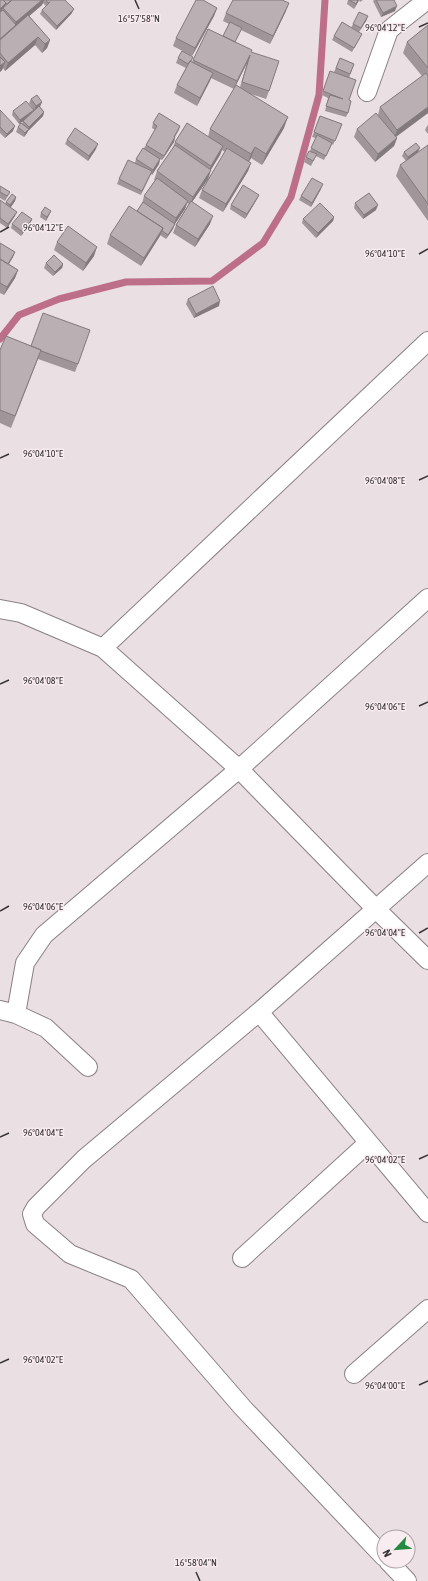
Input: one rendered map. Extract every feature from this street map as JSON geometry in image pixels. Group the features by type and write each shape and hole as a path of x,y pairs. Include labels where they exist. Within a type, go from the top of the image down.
{"street":[{"path":"367,92 389,30 427,0"},
{"path":"103,648 428,341"},
{"path":"88,1067 46,1028 8,1012 25,963 44,935 239,769 428,598"},
{"path":"0,609 21,613 103,648 239,769 428,960"},
{"path":"376,1549 243,1408 131,1279 70,1254 35,1224 32,1214 36,1207 84,1159 259,1012 428,863"},
{"path":"259,1012 428,1213"},
{"path":"242,1258 368,1142"},
{"path":"354,1374 428,1309"},
{"path":"396,1569 407,1581"}],"building":[{"path":"0,0 3,0 6,3 0,9"},
{"path":"3,0 12,0 7,4"},
{"path":"12,0 42,0 16,22 3,8"},
{"path":"46,0 65,0 74,9 57,26 42,10 50,2 48,3"},
{"path":"196,0 203,0 217,8 195,48 176,38"},
{"path":"233,0 282,0 289,3 273,36 226,13"},
{"path":"349,0 358,0 356,4"},
{"path":"376,0 394,0 397,6 383,13"},
{"path":"3,10 16,25 0,39 0,12"},
{"path":"359,12 368,16 361,28 353,24"},
{"path":"28,15 50,40 45,44 38,37 8,63 0,53 0,40"},
{"path":"230,22 242,28 235,42 223,36"},
{"path":"342,22 362,34 354,48 334,36"},
{"path":"428,25 428,68 407,42"},
{"path":"208,29 252,50 251,52 279,61 269,91 242,82 250,55 237,81 193,60"},
{"path":"182,51 193,57 188,64 178,58"},
{"path":"0,57 5,62 0,66"},
{"path":"340,58 354,64 350,74 336,68"},
{"path":"190,61 213,73 200,98 177,85"},
{"path":"330,71 356,80 349,100 351,101 348,113 326,106 330,95 343,99 323,91"},
{"path":"426,73 428,76 428,107 397,130 380,107"},
{"path":"236,85 288,117 266,154 255,147 251,154 210,129"},
{"path":"37,95 42,102 36,106 31,99"},
{"path":"26,101 34,110 20,120 13,111"},
{"path":"39,106 44,112 29,127 23,121"},
{"path":"0,110 15,126 7,134 0,127"},
{"path":"159,113 180,126 164,156 146,145 157,126 153,123"},
{"path":"376,113 397,138 378,154 357,129"},
{"path":"320,116 342,124 335,141 314,132"},
{"path":"21,123 29,129 25,133 18,127"},
{"path":"187,123 223,146 211,166 175,142"},
{"path":"75,128 98,144 89,156 67,140"},
{"path":"317,135 332,143 326,156 311,148"},
{"path":"416,143 420,148 408,157 404,152"},
{"path":"175,145 211,170 193,197 157,171"},
{"path":"428,145 428,204 400,165"},
{"path":"143,148 160,159 153,170 136,159"},
{"path":"227,148 251,163 226,204 202,190"},
{"path":"309,151 317,154 313,161 306,157"},
{"path":"128,160 152,171 142,191 119,179"},
{"path":"157,178 188,201 176,218 144,196"},
{"path":"312,178 323,184 312,203 301,196"},
{"path":"243,185 259,195 247,214 231,205"},
{"path":"0,186 10,192 7,196 0,192"},
{"path":"369,193 378,205 364,215 355,203"},
{"path":"12,194 16,197 10,205 6,202"},
{"path":"0,200 17,212 8,224 0,218"},
{"path":"191,201 213,216 198,239 176,225"},
{"path":"143,202 175,224 168,235 162,231 163,228 137,211"},
{"path":"320,203 334,217 318,233 303,219"},
{"path":"129,206 163,228 144,258 110,235"},
{"path":"45,207 51,211 47,217 41,213"},
{"path":"22,212 32,219 23,232 12,224"},
{"path":"68,226 97,247 86,263 57,242"},
{"path":"0,243 15,252 8,264 0,259"},
{"path":"54,255 63,264 55,272 46,263"},
{"path":"0,259 18,270 7,287 0,283"},
{"path":"213,286 220,301 196,314 188,299"},
{"path":"43,313 90,330 78,364 31,346"},
{"path":"6,336 41,350 15,416 0,410 0,350"}],"waterway":[{"path":"0,339 19,315 59,299 126,282 212,281 263,243 291,197 319,95 325,0"}]}
